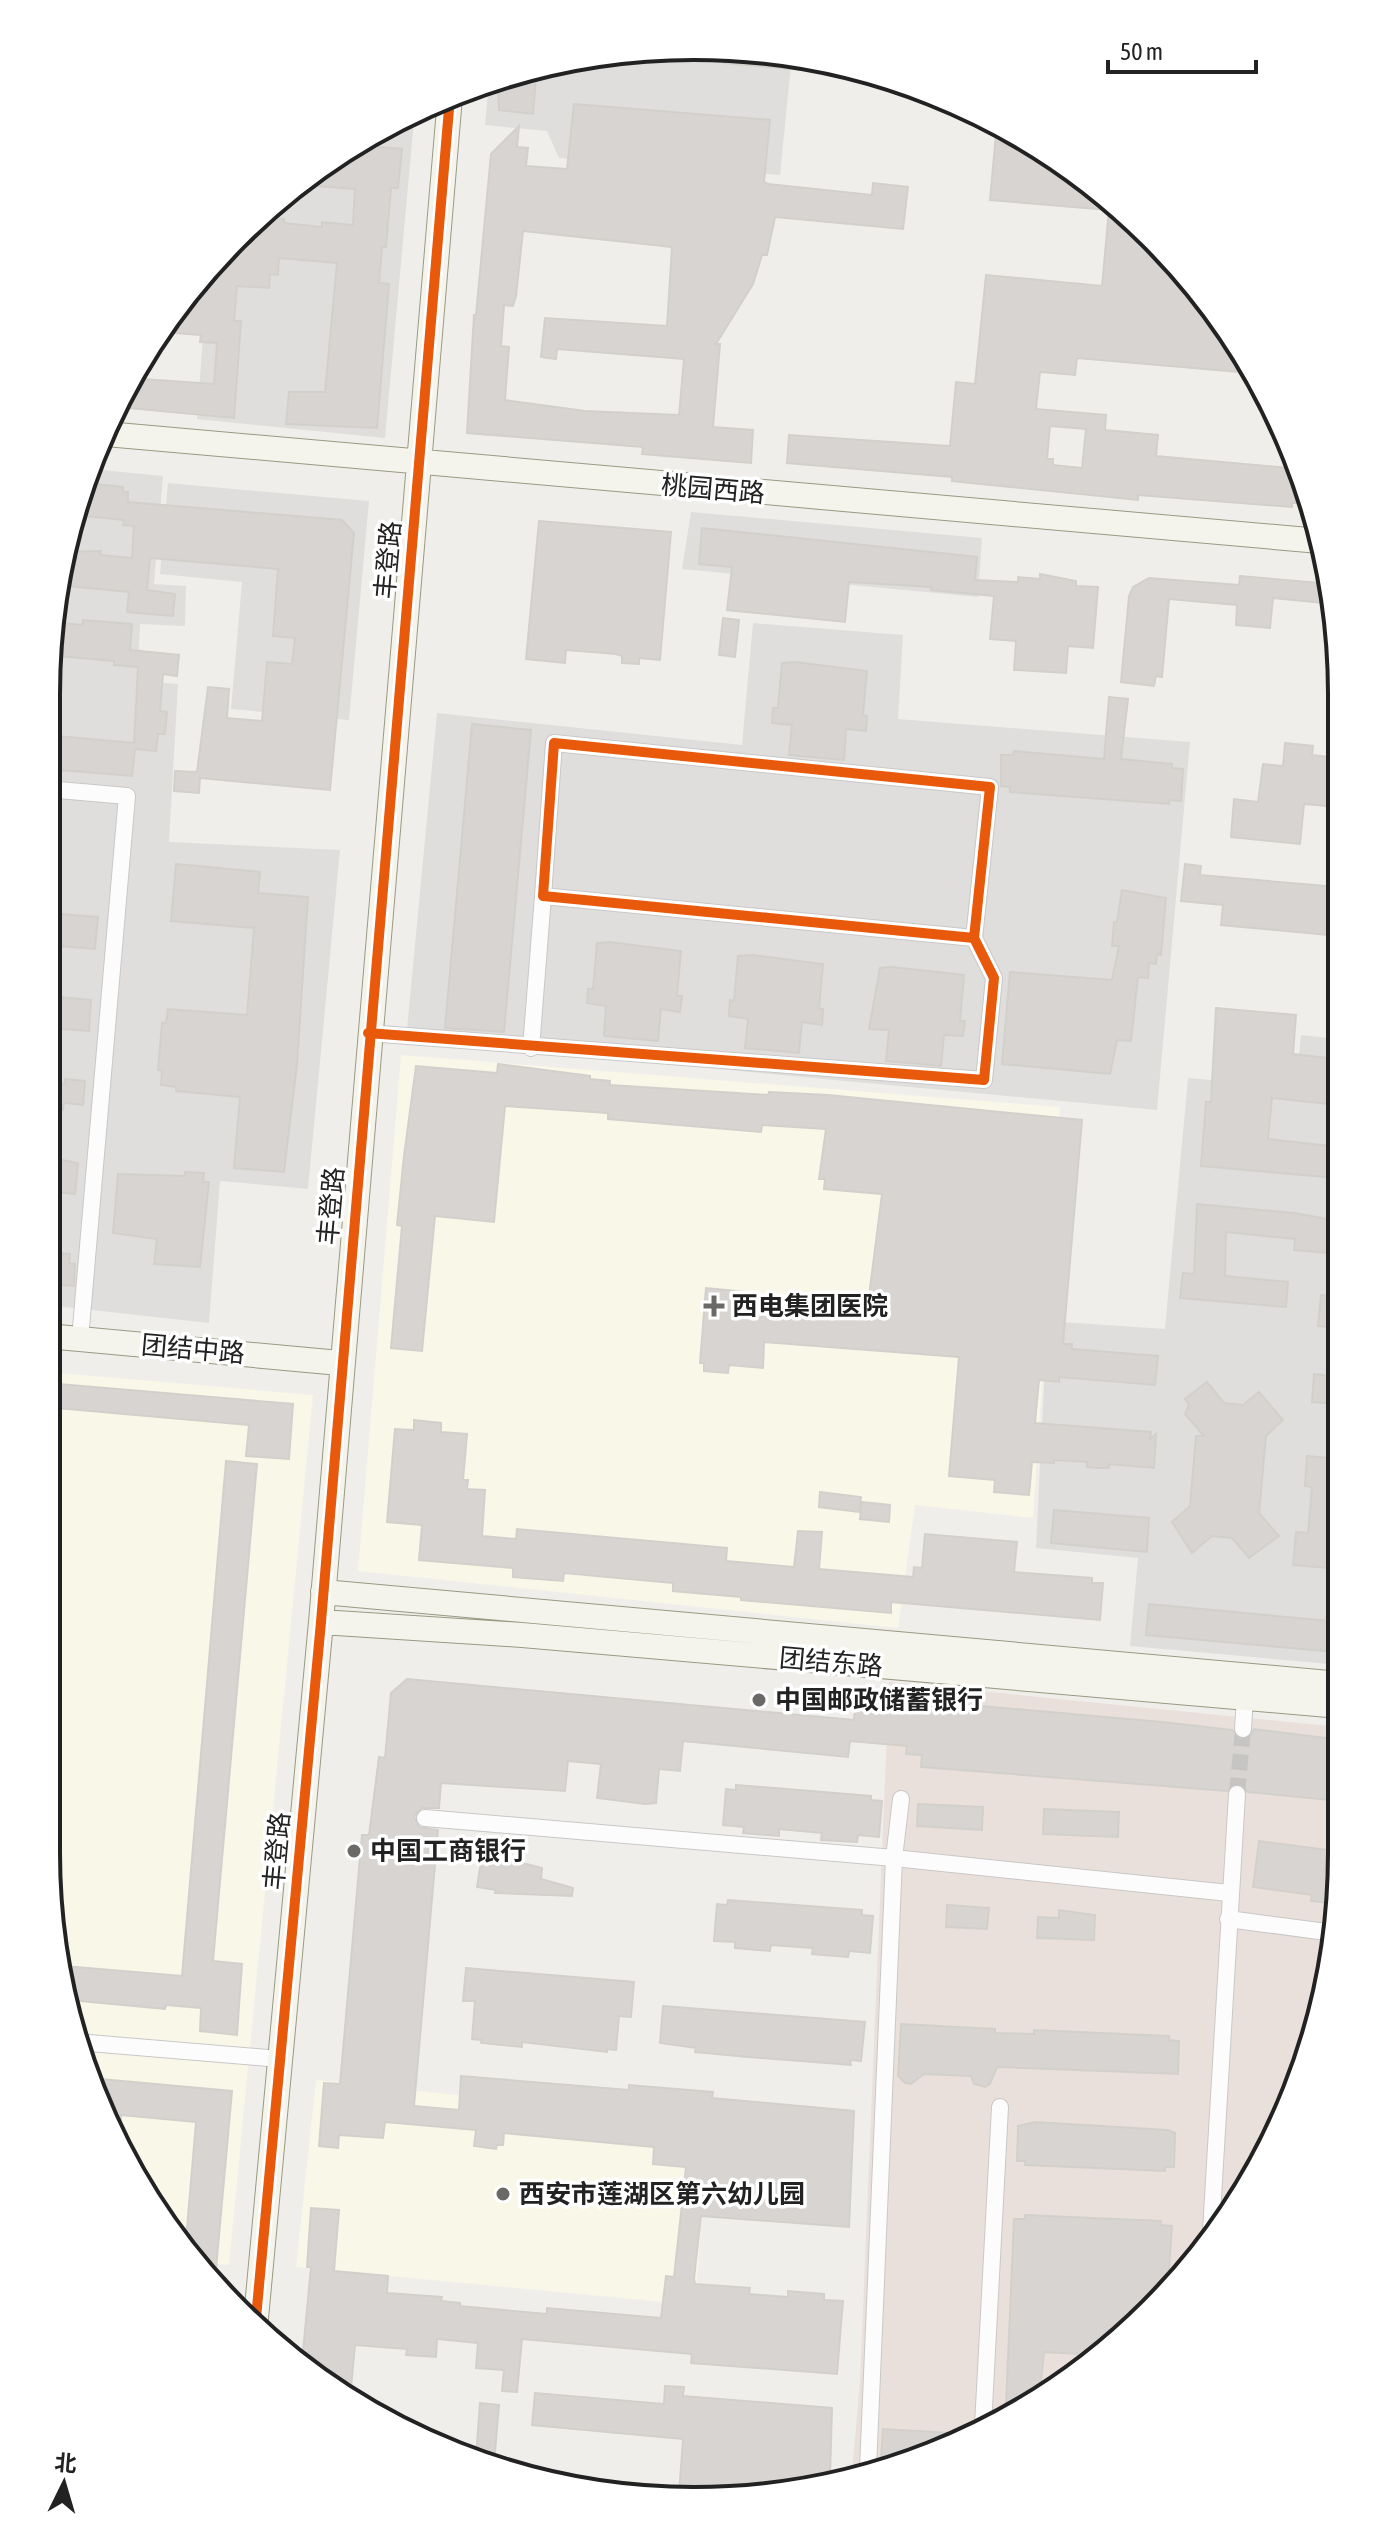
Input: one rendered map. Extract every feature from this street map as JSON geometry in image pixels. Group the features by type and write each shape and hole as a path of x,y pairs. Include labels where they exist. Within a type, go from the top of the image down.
{"street":[{"name":"丰登路","path":"257,2311 321,1622 340,1363 449,109"},
{"name":"桃园西路","path":"115,435 1309,540"},
{"path":"368,1033 531,1048 984,1080 994,978 974,938 990,787 554,743 531,1048"},
{"path":"60,790 127,796 80,1339"},
{"path":"543,896 974,938"},
{"name":"团结中路","path":"60,1337 340,1363"},
{"path":"323,1592 1328,1683"},
{"name":"团结东路","path":"321,1622 522,1635 1328,1705"},
{"path":"1243,1729 1245,1697"},
{"path":"1212,2218 1237,1794"},
{"path":"868,2462 894,1858 901,1799"},
{"path":"425,1818 894,1858 1229,1893"},
{"path":"1228,1919 1323,1932"},
{"path":"90,2043 280,2059"},
{"path":"983,2417 1000,2107"}],"shaded area":[{"path":"694,60 791,67 780,175 559,158 547,131 485,125 488,95 570,72 611,65"},
{"path":"414,125 385,438 197,419 206,289 276,217 308,191 377,145"},
{"path":"101,470 163,476 154,584 186,586 185,626 140,624 137,681 178,684 169,842 340,850 308,1189 220,1181 209,1323 60,1306 61,653 72,570"},
{"path":"168,483 369,501 349,720 231,709 242,582 160,574"},
{"path":"691,512 982,538 978,597 682,569"},
{"path":"753,623 903,635 898,719 1190,742 1157,1110 406,1040 437,713 742,745"},
{"path":"1301,1035 1328,1038 1328,1664 1130,1646 1138,1558 1036,1548 1047,1321 1165,1329 1188,1078 1296,1087"},
{"name":"西电集团医院","path":"401,1055 1060,1107 1033,1518 915,1505 898,1628 358,1571"},
{"path":"60,1373 313,1395 229,2265 211,2263 145,2170 108,2096 72,1977 65,1936 60,1853"},
{"path":"889,1682 1328,1726 1327,1894 1316,1977 1306,2017 1280,2096 1263,2133 1243,2170 1197,2239 1171,2271 1112,2330 1046,2380 1011,2402 937,2439 853,2466 860,2381"},
{"name":"西安市莲湖区第六幼儿园","path":"316,2080 709,2122 695,2305 296,2267"}],"building":[{"path":"735,61 811,71 724,63"},
{"path":"536,81 533,114 499,110 498,91"},
{"path":"574,104 770,120 764,182 768,184 872,195 873,183 908,187 903,229 775,217 767,255 762,255 753,284 716,344 720,344 713,427 753,430 751,463 642,454 643,447 467,433 474,315 491,154 519,126 517,147 528,148 526,166 567,169","holes":["523,231 672,247 667,326 545,318 541,357 556,359 557,349 684,359 679,415 585,411 505,400 509,347 501,346 504,305 513,306 516,296"]},
{"path":"996,137 1046,167 1103,209 990,200"},
{"path":"374,147 402,149 398,188 391,188 386,247 382,247 379,283 389,284 377,428 286,424 289,392 325,392 337,263 279,258 278,275 270,274 269,288 237,286 234,321 241,321 234,418 128,408 144,379 214,384 217,343 200,342 201,335 173,333 217,276 275,218 284,219 284,223 322,227 322,222 353,225 355,189 317,186"},
{"path":"1109,214 1171,276 1197,308 1240,372 1077,358 1075,375 1040,372 1036,409 1106,415 1105,430 1158,435 1156,456 1286,468 1298,503 1292,503 1292,507 1138,495 1138,500 952,481 952,477 787,463 789,435 950,446 956,382 975,384 986,275 1102,286","holes":["1050,426 1086,429 1082,468 1053,465 1053,459 1047,459"]},
{"path":"96,484 123,487 123,492 128,492 128,502 342,520 354,533 330,790 200,778 199,793 174,791 175,771 197,772 208,687 229,689 227,718 262,721 267,662 292,664 295,638 273,636 278,569 150,558 147,590 175,594 173,616 127,612 129,592 69,586 77,552 101,551 100,555 132,558 134,526 123,525 124,520 86,516"},
{"path":"539,521 671,532 660,660 639,658 639,664 622,663 622,656 616,654 566,650 565,663 526,659"},
{"path":"702,528 977,557 975,580 1018,582 1018,577 1040,579 1040,574 1076,581 1076,586 1098,587 1093,648 1068,646 1066,673 1014,670 1016,641 990,639 994,596 931,590 931,587 849,582 845,622 727,610 732,567 699,564"},
{"path":"1240,576 1318,583 1322,603 1273,598 1270,628 1236,625 1237,605 1169,599 1162,677 1156,676 1154,686 1121,682 1129,596 1133,587 1149,578 1239,585"},
{"path":"723,618 739,620 735,657 719,655"},
{"path":"83,620 132,624 130,650 179,655 177,676 163,674 160,711 167,712 165,734 158,734 156,751 135,749 132,776 60,770 60,736 134,743 138,667 114,665 114,661 61,656 64,623 83,625"},
{"path":"782,663 867,671 863,715 867,716 866,731 846,729 844,760 789,755 792,725 772,723 773,708 778,708"},
{"path":"1109,697 1128,699 1121,759 1172,764 1172,768 1183,769 1181,801 1169,800 1169,804 1010,792 1010,787 1001,786 1001,755 1013,755 1014,751 1104,759"},
{"path":"472,724 531,730 504,1032 445,1028"},
{"path":"1285,743 1313,746 1312,755 1328,757 1328,806 1304,804 1300,844 1231,837 1234,799 1258,802 1263,764 1283,766"},
{"path":"176,864 260,872 258,893 308,897 297,1064 284,1172 234,1168 240,1097 176,1091 176,1087 161,1085 162,1071 158,1070 162,1023 166,1023 168,1009 247,1015 254,928 171,921"},
{"path":"1185,864 1201,866 1200,875 1328,886 1328,935 1221,925 1223,905 1181,901"},
{"path":"1122,890 1166,898 1161,955 1157,954 1156,964 1149,963 1148,978 1138,977 1131,1041 1117,1040 1110,1074 1002,1064 1010,972 1112,980 1119,946 1112,946 1114,922 1117,922"},
{"path":"60,914 98,917 95,949 60,946"},
{"path":"597,943 681,951 677,996 682,996 680,1012 661,1009 658,1041 604,1036 606,1006 587,1003 588,989 593,989"},
{"path":"738,956 823,964 819,1009 823,1009 822,1025 802,1022 799,1053 745,1048 748,1019 729,1016 730,1000 734,1001"},
{"path":"880,968 964,975 960,1021 965,1021 963,1036 944,1035 941,1066 886,1061 889,1030 869,1029"},
{"path":"60,997 91,1000 89,1031 60,1029"},
{"path":"1216,1008 1296,1015 1293,1054 1328,1058 1328,1104 1272,1098 1268,1139 1328,1146 1328,1177 1201,1166 1206,1102 1211,1102"},
{"path":"498,1064 590,1076 590,1079 610,1081 610,1085 768,1095 769,1092 828,1095 1082,1120 1063,1344 1072,1344 1072,1349 1158,1356 1155,1385 1059,1377 1059,1382 1039,1380 1035,1423 1151,1432 1150,1439 1156,1434 1154,1468 1109,1464 1109,1468 1098,1468 1087,1467 1087,1462 1054,1460 1054,1463 1032,1462 1029,1495 994,1492 995,1480 949,1476 959,1357 764,1342 763,1368 729,1365 728,1373 704,1371 704,1363 700,1363 706,1288 757,1293 757,1302 867,1312 882,1194 824,1189 825,1179 819,1179 826,1129 762,1125 761,1132 608,1119 608,1113 505,1106 494,1222 435,1216 422,1351 391,1348 402,1226 397,1225 416,1066 497,1073"},
{"path":"65,1079 85,1081 83,1105 64,1103 63,1110 60,1110 60,1083 65,1084"},
{"path":"60,1160 78,1163 75,1194 60,1192"},
{"path":"185,1172 204,1173 203,1182 209,1182 200,1267 154,1264 157,1239 113,1233 118,1174 185,1176"},
{"path":"1197,1204 1328,1219 1328,1253 1294,1250 1295,1239 1226,1232 1225,1276 1288,1282 1286,1307 1180,1298 1183,1273 1194,1274"},
{"path":"60,1254 70,1254 69,1263 75,1264 74,1286 60,1285"},
{"path":"1321,1295 1328,1296 1328,1327 1318,1326"},
{"path":"1314,1374 1328,1376 1328,1403 1312,1402"},
{"path":"1207,1382 1224,1403 1243,1405 1259,1392 1283,1420 1266,1436 1259,1513 1279,1536 1249,1558 1232,1538 1212,1536 1192,1553 1172,1522 1190,1506 1196,1436 1204,1436 1185,1414 1189,1405 1185,1399"},
{"path":"60,1384 293,1404 289,1459 246,1456 249,1425 60,1408"},
{"path":"414,1420 441,1423 441,1432 467,1434 463,1480 468,1480 467,1489 485,1490 482,1536 516,1539 517,1529 727,1548 726,1561 794,1567 798,1531 822,1532 819,1569 913,1577 914,1567 922,1568 925,1534 1017,1542 1014,1572 1092,1578 1092,1583 1103,1583 1100,1620 891,1602 891,1613 741,1600 741,1597 673,1591 673,1583 564,1573 563,1581 513,1577 513,1568 419,1560 422,1525 387,1522 395,1429 414,1430"},
{"path":"1307,1456 1328,1458 1328,1568 1293,1565 1296,1532 1308,1533 1312,1487 1305,1486"},
{"path":"226,1461 257,1464 213,1961 242,1964 237,2035 200,2031 201,2008 166,2005 165,2009 78,2001 70,1966 182,1976"},
{"path":"820,1492 861,1497 859,1512 819,1507"},
{"path":"862,1502 890,1505 889,1522 860,1519"},
{"path":"1054,1510 1149,1518 1147,1552 1051,1543"},
{"path":"1149,1604 1328,1621 1328,1651 1146,1635"},
{"path":"407,1679 854,1720 856,1695 1232,1730 1242,1740 1249,1738 1254,1729 1328,1738 1328,1800 1248,1792 1238,1783 1227,1791 921,1767 922,1755 906,1754 907,1746 850,1741 848,1757 683,1741 680,1771 659,1769 656,1803 597,1798 601,1764 568,1761 565,1791 441,1783 439,1808 421,1808 414,1816 419,1827 438,1830 414,2106 459,2110 461,2076 629,2090 629,2085 713,2092 712,2098 854,2111 849,2227 701,2216 694,2279 695,2284 750,2288 749,2294 788,2297 788,2291 824,2294 824,2300 843,2301 837,2374 691,2363 692,2354 522,2339 517,2392 502,2391 504,2370 476,2368 478,2343 437,2339 436,2357 406,2355 407,2349 355,2345 351,2386 303,2352 311,2267 307,2267 311,2208 339,2210 334,2271 388,2276 387,2293 442,2297 441,2301 460,2303 460,2306 547,2314 547,2308 661,2318 666,2276 674,2277 686,2167 653,2164 654,2147 504,2133 503,2145 497,2145 496,2149 474,2146 476,2130 385,2122 383,2138 339,2135 338,2148 319,2146 324,2083 340,2084 362,1835 369,1835 379,1757 385,1758 391,1693"},
{"path":"736,1785 871,1796 871,1800 882,1801 879,1837 858,1835 857,1842 821,1840 822,1833 779,1829 779,1836 743,1833 744,1827 723,1825 726,1789 736,1790"},
{"path":"918,1804 983,1807 982,1830 917,1826"},
{"path":"1044,1809 1119,1812 1118,1837 1043,1834"},
{"path":"1259,1841 1328,1850 1326,1903 1311,1901 1312,1895 1253,1887"},
{"path":"491,1855 542,1868 541,1879 573,1888 572,1896 495,1893 496,1890 477,1887 481,1862 490,1863"},
{"path":"728,1900 862,1910 862,1915 873,1916 870,1953 849,1951 848,1957 812,1954 813,1948 771,1945 770,1951 735,1948 735,1942 714,1941 717,1904 727,1905"},
{"path":"947,1905 989,1908 987,1929 946,1927"},
{"path":"1059,1910 1095,1915 1094,1940 1037,1938 1038,1917 1059,1918"},
{"path":"466,1968 634,1982 631,2017 619,2016 616,2050 607,2049 607,2052 522,2042 522,2047 481,2043 482,2040 472,2039 475,2001 463,2001"},
{"path":"663,2006 865,2022 861,2061 850,2060 851,2065 748,2057 695,2052 696,2048 660,2043"},
{"path":"901,2024 995,2029 995,2033 1034,2034 1034,2030 1169,2036 1169,2040 1179,2041 1178,2074 997,2067 990,2084 985,2087 974,2084 971,2076 924,2074 911,2084 905,2083 898,2076"},
{"path":"102,2079 232,2091 216,2270 187,2233 196,2122 121,2115 121,2123"},
{"path":"1035,2122 1168,2130 1175,2133 1174,2167 1165,2167 1165,2171 1025,2165 1025,2161 1017,2161 1018,2126"},
{"path":"1025,2215 1161,2221 1160,2225 1172,2226 1169,2273 1112,2330 1082,2354 1044,2352 1041,2383 1006,2404 1014,2219 1025,2219"},
{"path":"665,2386 684,2387 683,2396 832,2408 830,2472 777,2482 680,2487 683,2439 532,2425 535,2393 664,2404"},
{"path":"480,2403 499,2405 495,2454 477,2448"},
{"path":"883,2429 950,2433 937,2439 881,2458"}],"tunnel":[{"path":"1237,1794 1243,1729"}],"cycle path":[{"path":"257,2311 321,1622 449,109"},
{"path":"368,1033 984,1080 994,978 974,938 990,787 554,743 543,896 974,938"}],"place":[{"name":"西电集团医院","path":"714,1306"},
{"name":"中国邮政储蓄银行","path":"759,1700"},
{"name":"中国工商银行","path":"354,1851"},
{"name":"西安市莲湖区第六幼儿园","path":"503,2194"}]}
